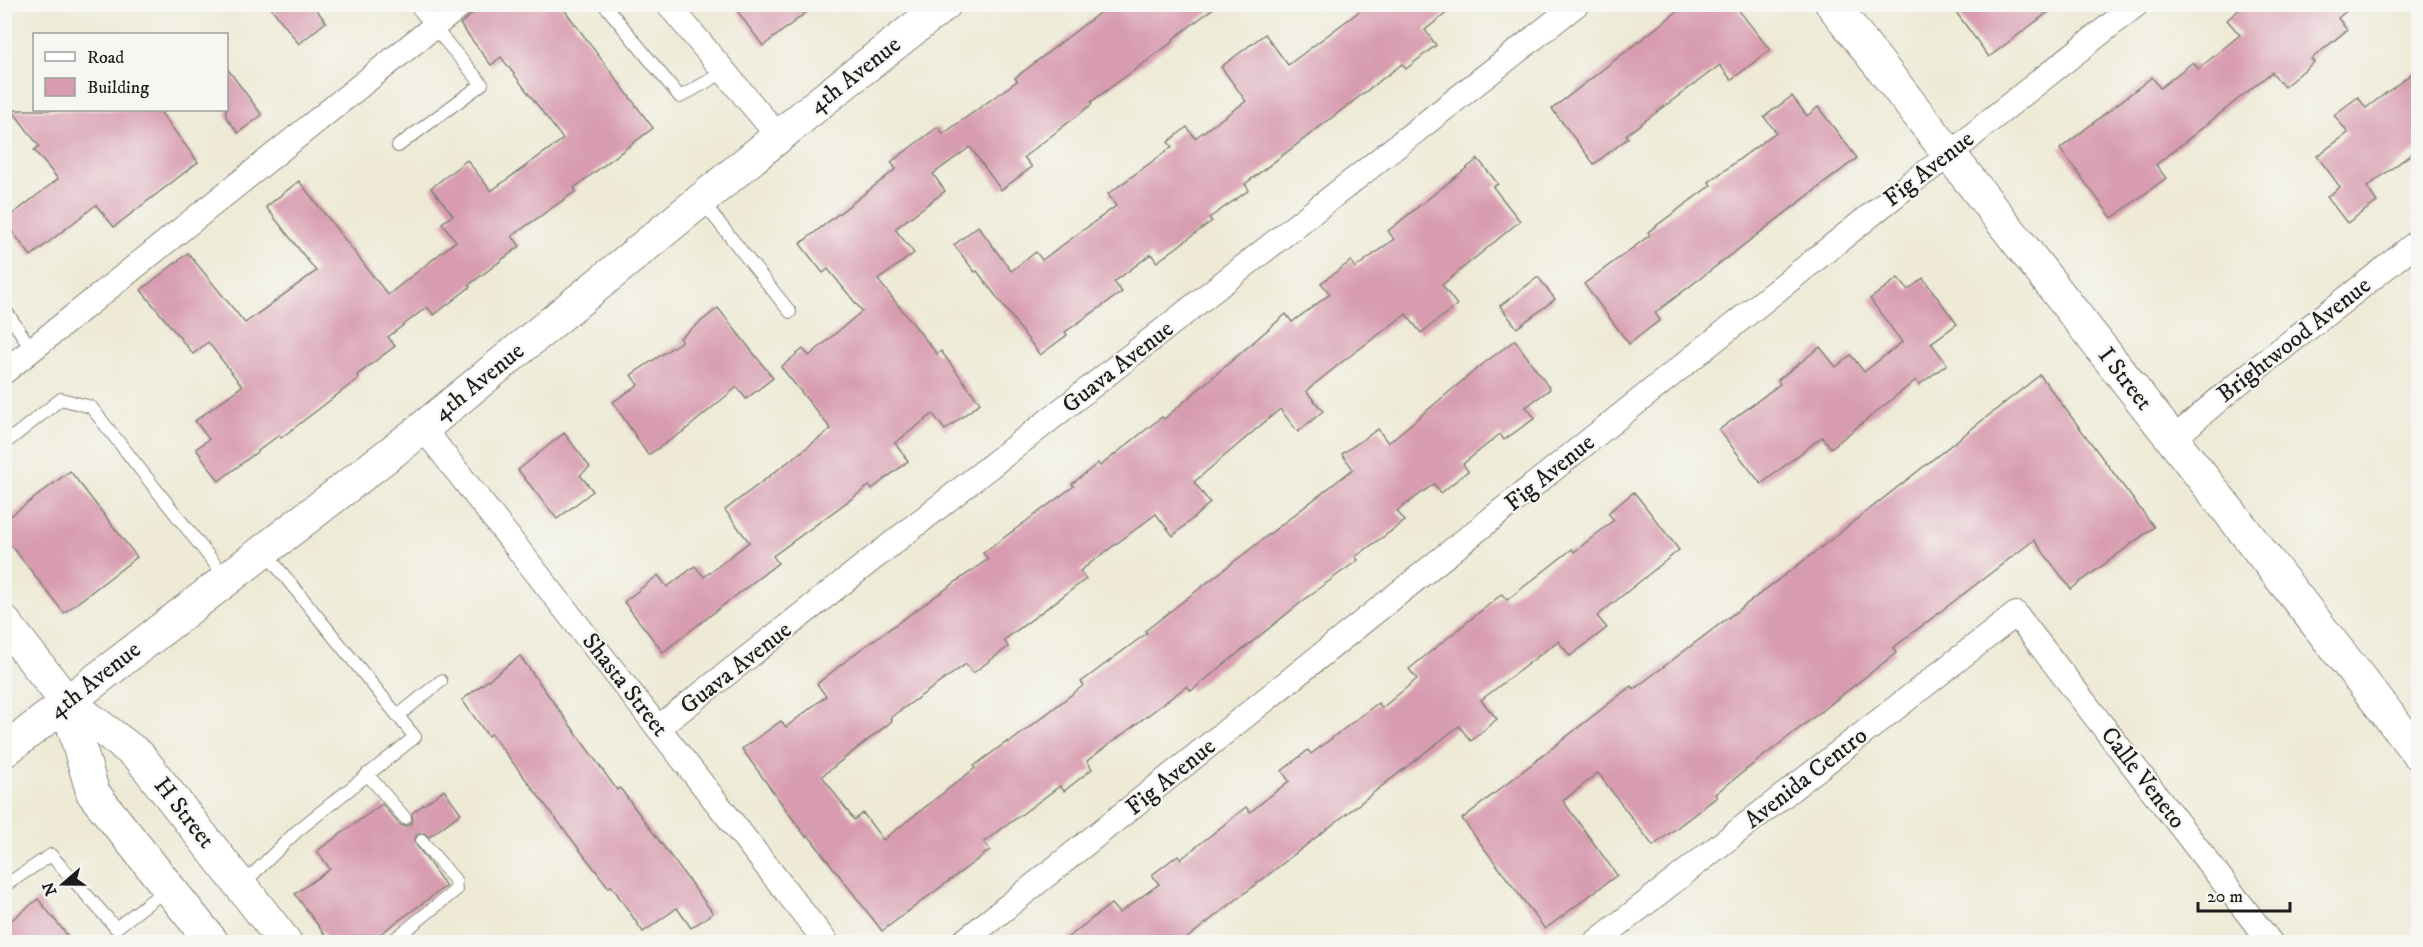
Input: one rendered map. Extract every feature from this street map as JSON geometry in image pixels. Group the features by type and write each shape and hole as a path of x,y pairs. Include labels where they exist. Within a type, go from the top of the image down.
{"main road":[{"name":"4th Avenue","path":"4,751 423,428 700,199 945,4"},
{"name":"I Street","path":"1832,4 2418,753"},
{"name":"H Street","path":"4,622 66,701 139,756 285,942"},
{"name":"H Street","path":"66,701 93,793 212,942"}],"street":[{"path":"4,372 462,4"},
{"path":"668,4 779,137"},
{"name":"Guava Avenue","path":"658,728 1577,4"},
{"name":"Fig Avenue","path":"963,942 2137,4"},
{"name":"Brightwood Avenue","path":"2172,441 2205,409 2418,242"},
{"name":"Shasta Street","path":"423,428 826,942"},
{"name":"Avenida Centro","path":"1596,942 2016,614"},
{"name":"Calle Veneto","path":"2016,614 2270,942"}],"lane":[{"path":"398,146 482,84 414,4"},
{"path":"604,4 680,97 724,72"},
{"path":"700,199 790,312"},
{"path":"4,308 33,351"},
{"path":"4,444 61,399 91,407 227,579"},
{"path":"241,885 297,831 415,737 264,551"},
{"path":"399,716 441,681"},
{"path":"368,774 405,818"},
{"path":"392,942 456,890 455,880 422,842"},
{"path":"4,886 51,855 116,928 169,888"}],"building":[{"path":"268,4 312,4 326,22 299,44"},
{"path":"476,4 560,4 653,128 574,188 576,191 512,236 520,246 469,285 470,287 434,315 427,307 388,337 395,346 357,375 359,378 281,438 279,435 219,481 196,449 209,439 195,421 242,386 208,342 193,354 141,290 188,253 245,323 316,271 266,207 299,181 388,295 456,241 442,223 453,215 431,188 467,160 491,191 563,139 501,57 491,65 460,24 471,15"},
{"path":"732,4 817,4 763,46"},
{"path":"1111,4 1219,4 1173,39 1174,41 1091,102 1092,104 1024,157 1032,167 1001,190 970,147 933,174 945,191 895,229 914,253 878,280 937,354 941,351 980,403 945,430 933,414 895,443 908,461 872,489 869,486 773,556 778,563 663,652 624,602 658,575 667,587 695,566 704,577 749,542 725,510 831,429 781,367 803,349 809,356 862,311 828,269 823,273 800,244 896,169 891,162 938,127 943,134 1017,81 1015,78"},
{"path":"1369,4 1458,4 1425,30 1436,45 1406,69 1402,64 1245,184 1249,190 1209,218 1212,221 1157,262 1151,254 1114,282 1122,292 1065,332 1067,335 1040,355 977,271 975,272 954,245 978,226 1011,271 1036,252 1042,260 1116,206 1108,194 1172,147 1168,142 1187,127 1195,138 1246,101 1221,67 1265,34 1288,65"},
{"path":"1687,4 1734,4 1770,50 1731,80 1720,65 1626,135 1628,138 1594,164 1552,109"},
{"path":"1950,4 2059,4 1989,57"},
{"path":"2246,4 2355,4 2338,18 2347,30 2311,59 2314,62 2284,87 2272,72 2156,165 2166,178 2112,218 2060,149 2152,77 2160,88 2193,62 2198,69 2240,35 2227,20"},
{"path":"2418,69 2418,149 2367,187 2377,202 2347,223 2327,197 2340,187 2317,156 2348,133 2334,115 2358,97 2366,108"},
{"path":"228,70 262,115 238,133 226,117"},
{"path":"1792,96 1807,116 1818,107 1857,158 1655,313 1660,320 1629,344 1584,284 1650,235 1648,232 1711,185 1709,182 1776,132 1764,117"},
{"path":"12,110 160,111 198,162 114,227 96,205 31,256 4,221 58,179 34,150 39,146"},
{"path":"1478,159 1498,184 1493,187 1520,221 1442,285 1457,305 1421,333 1406,314 1306,391 1323,411 1298,432 1280,409 1194,482 1210,503 1173,536 1156,514 1080,571 1086,579 1004,640 1008,647 973,673 966,664 890,718 892,721 822,776 854,820 863,813 883,840 975,768 974,766 1008,741 1009,743 1084,685 1081,682 1147,633 1145,631 1353,469 1342,454 1378,429 1388,443 1515,340 1550,389 1526,407 1535,418 1504,440 1500,434 1463,464 1468,471 1441,493 1434,484 1397,511 1405,521 1355,557 1358,560 1314,592 1191,691 1187,686 1087,761 1092,769 1064,791 1060,786 984,842 990,850 882,931 808,835 806,837 742,749 781,721 786,727 826,696 817,684 857,652 988,559 983,553 1074,486 1072,484 1098,463 1100,466 1162,417 1164,419 1286,314 1292,322 1330,294 1321,283 1351,261 1355,268 1394,239 1388,231"},
{"path":"1538,277 1555,299 1517,328 1500,306"},
{"path":"1898,278 1908,290 1923,278 1957,324 1931,343 1947,364 1919,385 1916,380 1831,448 1822,437 1761,484 1719,430 1780,384 1778,380 1820,347 1836,367 1851,355 1864,372 1902,342 1870,299"},
{"path":"718,308 773,378 746,399 737,387 684,431 648,455 613,402 638,385 631,375 682,341 680,338"},
{"path":"2040,375 2154,527 2071,589 2034,540 1893,648 1896,653 1715,794 1717,797 1653,846 1598,773 1563,801 1617,875 1545,929 1462,819 1631,686 1634,689 1819,549"},
{"path":"564,433 590,467 580,475 593,491 557,519 518,470"},
{"path":"70,471 137,557 64,613 4,536 4,521"},
{"path":"1634,492 1679,550 1597,616 1607,628 1570,656 1558,641 1481,700 1497,719 1471,741 1459,726 1182,942 1062,942 1111,904 1119,913 1159,884 1152,875 1178,855 1181,859 1246,807 1250,812 1289,781 1282,771 1308,750 1311,754 1378,703 1382,708 1417,679 1409,669 1502,594 1507,600 1572,549 1574,552 1614,520 1608,513"},
{"path":"520,656 617,790 620,788 713,913 691,928 677,908 643,932 611,885 609,888 491,734 488,736 462,700"},
{"path":"444,790 461,813 429,837 424,833 417,834 414,842 446,886 369,942 330,942 295,894 330,869 317,851 382,804 399,824 410,825 413,820 412,813"},
{"path":"38,899 73,942 4,942 4,926"}]}
